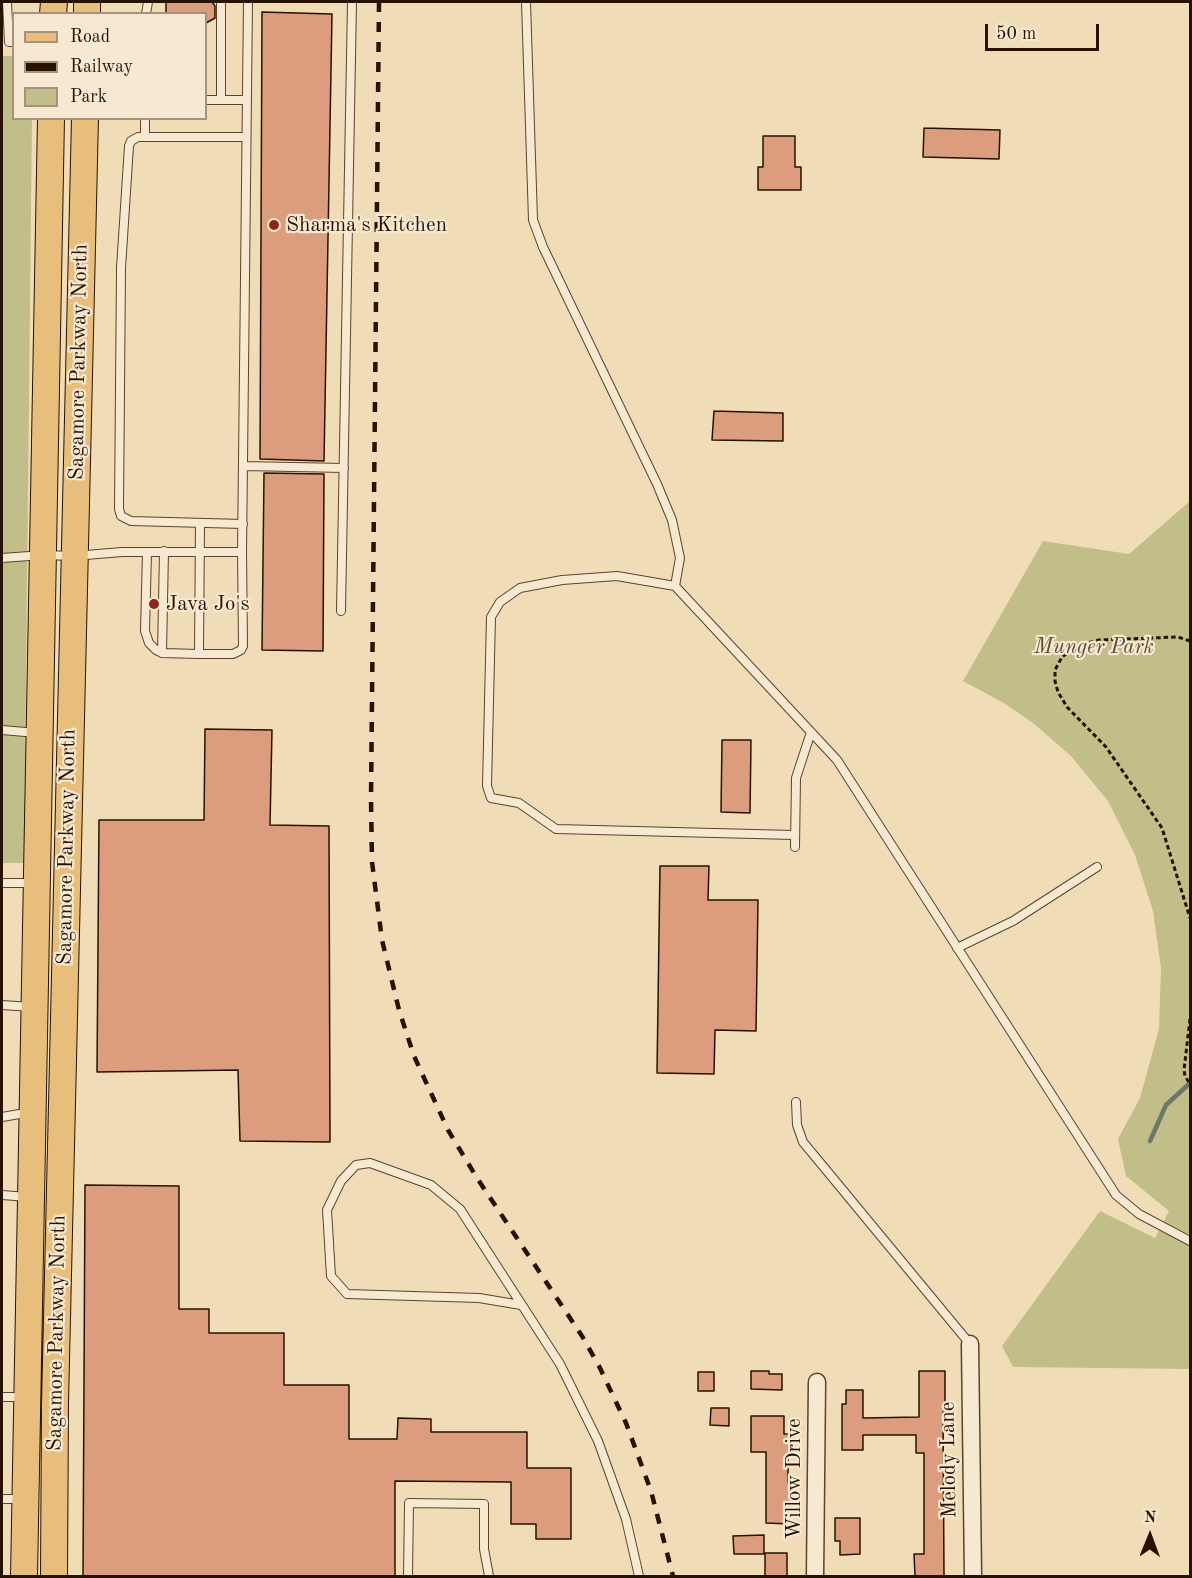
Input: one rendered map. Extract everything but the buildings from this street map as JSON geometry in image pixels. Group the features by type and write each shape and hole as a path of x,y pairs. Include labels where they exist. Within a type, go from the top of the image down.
{"main road":[{"name":"Sagamore Parkway North","path":"24,1576 14,1499 28,1397 51,120"},
{"name":"Sagamore Parkway North","path":"54,1576 55,1380 84,120"}],"street":[{"name":"Melody Lane","path":"970,1344 974,1576"},
{"name":"Willow Drive","path":"815,1576 817,1382"}],"lane":[{"path":"6,2 9,42 12,42"},
{"path":"221,2 221,100"},
{"path":"147,552 145,631 149,643 162,653 233,654 241,650 243,646 248,2"},
{"path":"341,611 352,2"},
{"path":"526,2 533,220 543,247 657,484 672,520 680,558 675,586"},
{"path":"207,100 247,100"},
{"path":"145,120 145,137"},
{"path":"243,524 131,520 121,516 119,509 121,264 129,146 134,138 145,137 246,137"},
{"path":"243,466 344,468"},
{"path":"199,654 200,523"},
{"path":"2,558 200,550 243,552"},
{"path":"162,653 164,551"},
{"path":"794,835 556,829 519,803 491,798 486,786 491,617 500,602 520,588 562,580 617,576 675,586 837,760 1116,1195 1139,1214 1191,1241"},
{"path":"2,730 40,733"},
{"path":"795,847 796,778 811,732"},
{"path":"957,948 1013,921 1097,867"},
{"path":"2,882 37,883"},
{"path":"2,1005 35,1007"},
{"path":"796,1102 797,1125 803,1142 970,1344"},
{"path":"2,1116 33,1112"},
{"path":"521,1305 479,1298 346,1294 331,1276 327,1210 341,1181 356,1166 370,1163 431,1185 460,1209 560,1364 598,1441 626,1519 639,1576"},
{"path":"2,1195 31,1198"},
{"path":"2,1397 28,1397"},
{"path":"408,1576 409,1503 484,1504 484,1550 489,1576"}],"path":[{"path":"1191,641 1178,637 1099,640 1077,646 1062,657 1055,670 1054,681 1067,707 1106,747 1162,828 1191,918"},
{"path":"1189,1083 1184,1070 1191,1019"}],"green space":[{"path":"2,56 12,56 12,120 32,120 24,863 2,863"},
{"name":"Munger Park","path":"1190,501 1190,1369 1013,1367 1002,1346 1100,1211 1155,1238 1169,1211 1126,1176 1118,1139 1140,1098 1159,1029 1161,968 1153,911 1135,855 1108,801 1071,756 1033,723 1004,703 963,681 1043,541 1129,554"}],"waterway":[{"path":"1150,1141 1166,1105 1190,1083"}],"railway":[{"path":"379,2 371,799 372,862 382,940 399,1010 414,1056 448,1130 477,1178 582,1336 626,1423 651,1491 673,1576"}],"place":[{"name":"Sharma's Kitchen","path":"274,225"},
{"name":"Java Jo's","path":"154,604"}]}
